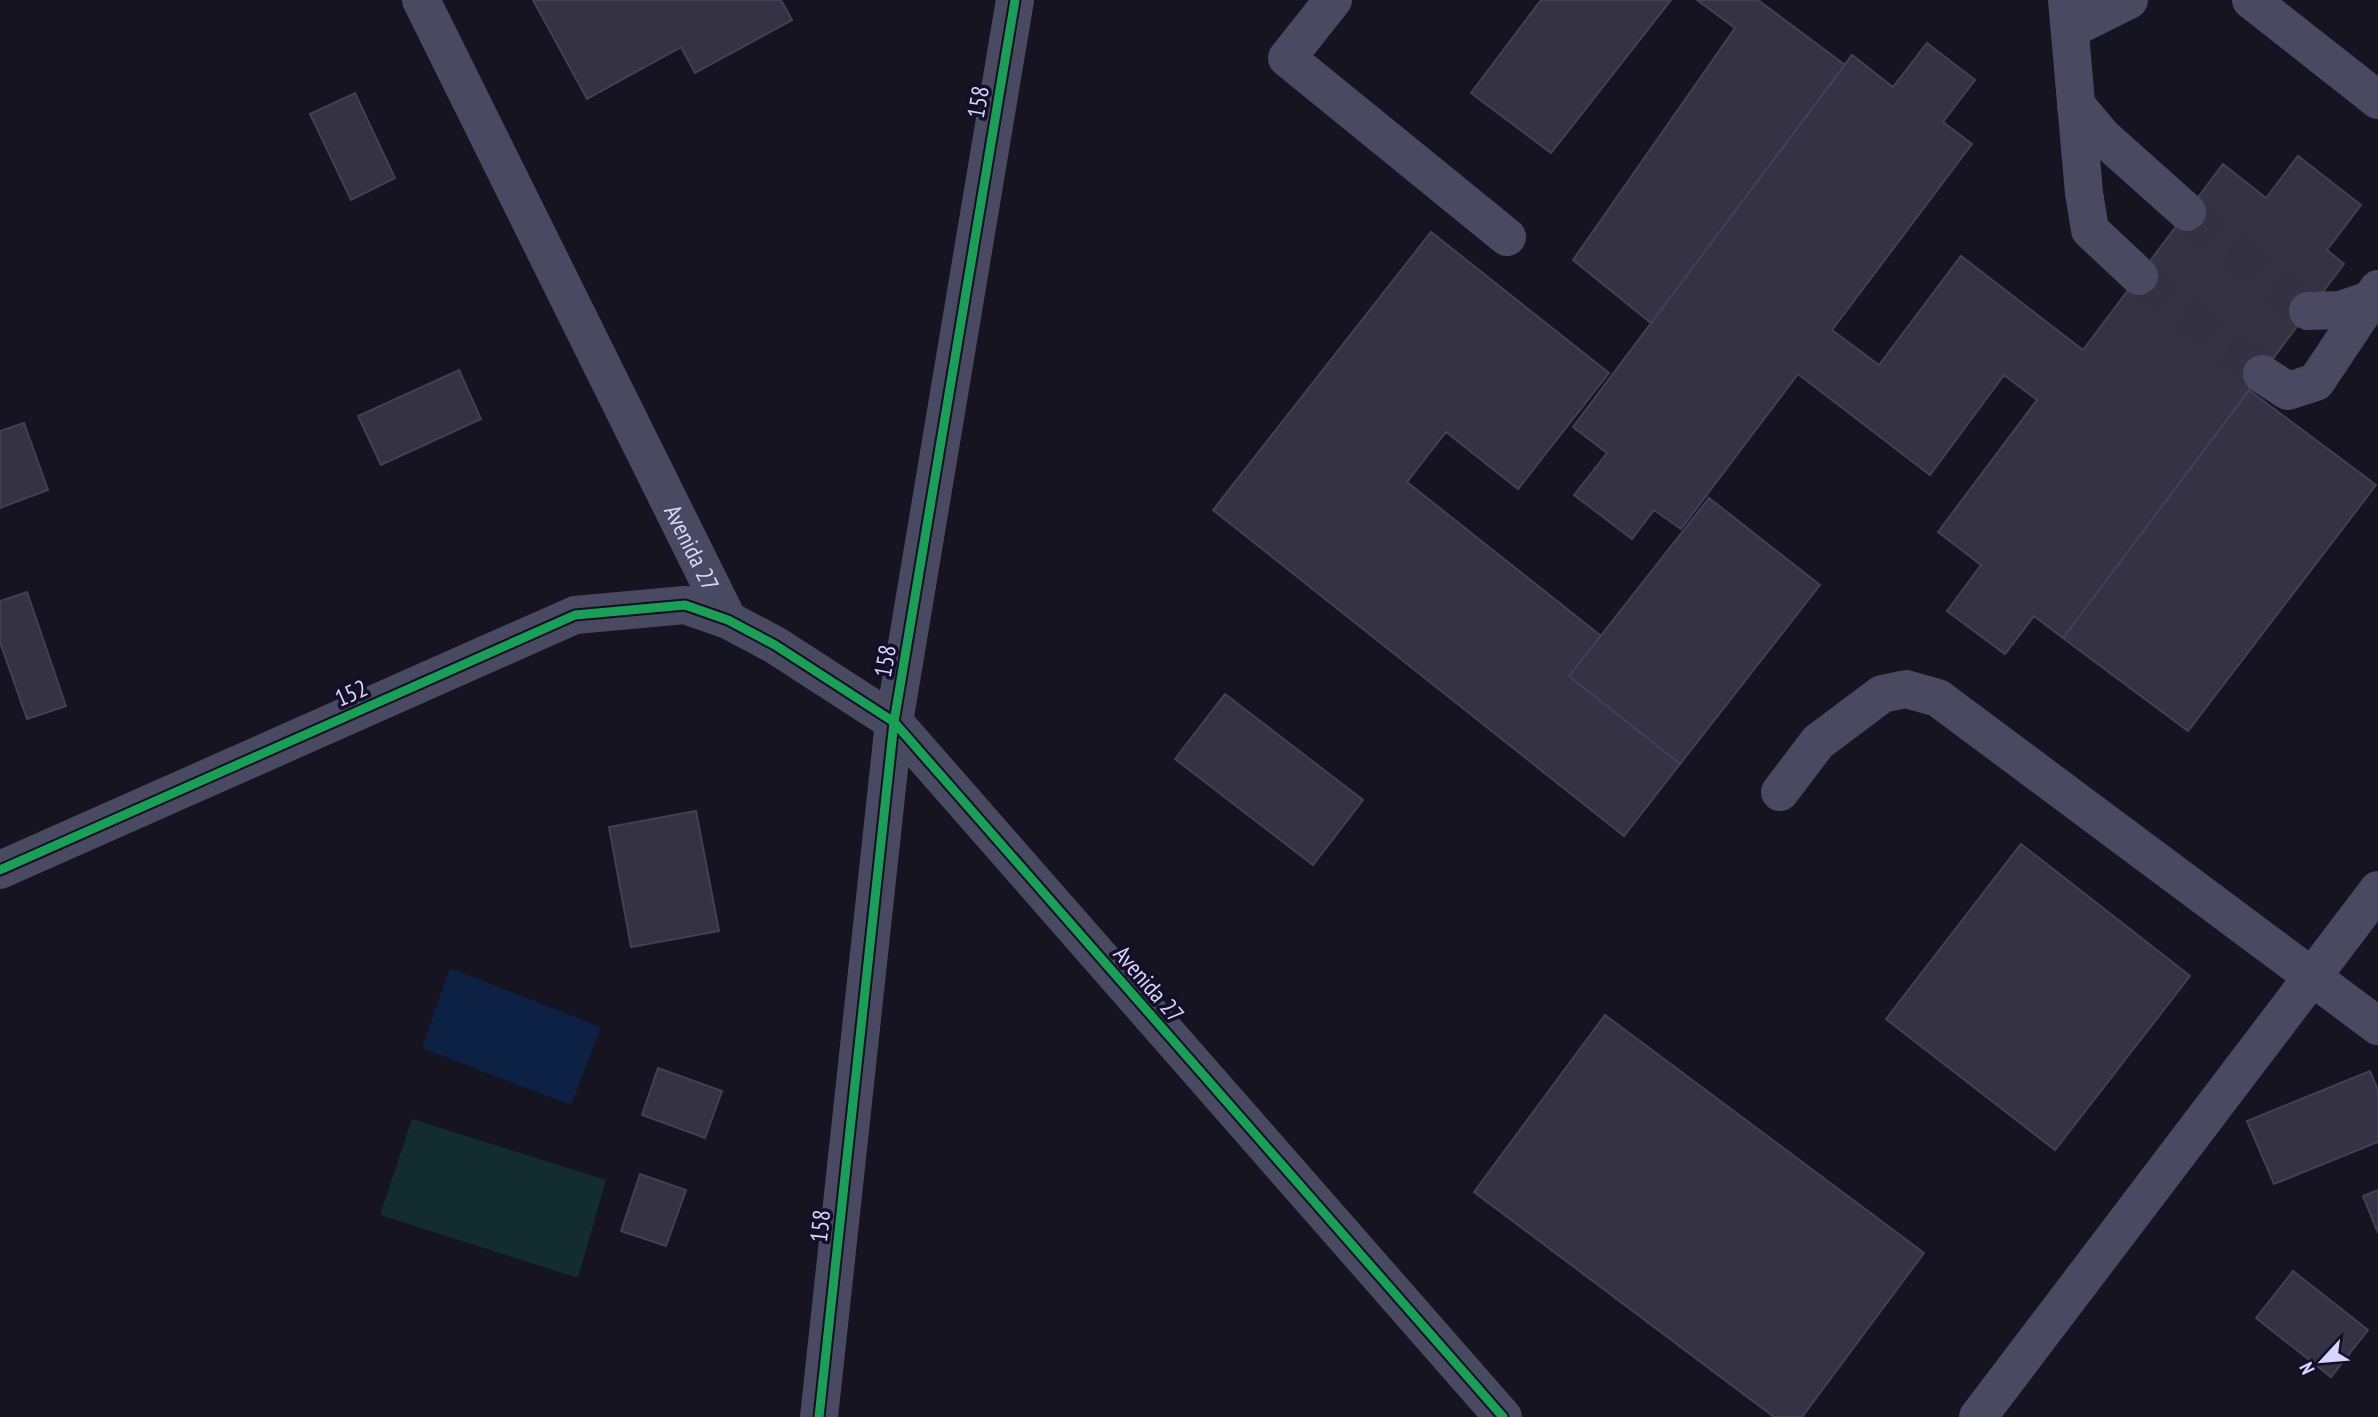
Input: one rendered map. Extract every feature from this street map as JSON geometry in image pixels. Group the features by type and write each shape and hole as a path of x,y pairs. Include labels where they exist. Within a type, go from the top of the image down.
{"street":[{"name":"Avenida 27","path":"421,0 728,620 775,645 894,722 1503,1417"},
{"name":"158","path":"819,1417 894,722 1015,0"},
{"path":"1334,0 1287,58 1507,237"},
{"path":"2129,0 2069,15 2084,193 2090,230 2139,276"},
{"path":"2251,0 2378,100"},
{"path":"2076,105 2103,137 2187,212"},
{"path":"2308,311 2340,310 2374,294"},
{"path":"2262,374 2288,391 2316,382 2374,294"},
{"name":"152","path":"0,870 575,615 685,605 728,620"},
{"path":"1780,792 1818,742 1882,694 1906,689 1938,698 2378,1027"},
{"path":"1978,1417 2378,890"}],"green space":[{"path":"412,1119 606,1180 578,1278 380,1215"}],"water":[{"path":"450,968 601,1027 571,1105 422,1048"}],"building":[{"path":"533,0 781,0 792,20 695,73 681,47 587,99"},
{"path":"1541,0 1671,0 1551,153 1471,93"},
{"path":"1697,0 1758,0 1845,65 1651,323 1573,260 1735,28"},
{"path":"1927,43 1975,80 1943,122 1972,144 1832,330 1879,365 1961,256 2083,350 2223,164 2266,198 2298,156 2361,205 2327,250 2344,264 2063,638 2034,616 2005,654 1947,611 1981,565 1938,532 2037,400 2004,375 1930,475 1798,374 1681,529 1654,510 1632,539 1574,495 1607,453 1573,427 1852,55 1893,87"},
{"path":"355,93 395,178 351,200 310,114"},
{"path":"1431,232 1609,373 1518,489 1446,432 1407,482 1601,636 1569,676 1680,764 1624,836 1213,510"},
{"path":"459,370 481,419 381,465 358,416"},
{"path":"2249,390 2376,485 2188,731 2063,638"},
{"path":"24,423 48,490 0,508 0,431"},
{"path":"1709,498 1820,585 1680,764 1569,676"},
{"path":"27,592 66,706 27,719 0,642 0,601"},
{"path":"1225,694 1363,800 1313,865 1175,759"},
{"path":"696,811 719,931 631,947 609,827"},
{"path":"2021,844 2190,976 2055,1150 1886,1019"},
{"path":"1605,1015 1924,1253 1802,1417 1774,1417 1474,1192"},
{"path":"658,1068 722,1091 705,1138 642,1115"},
{"path":"2370,1071 2378,1090 2378,1142 2274,1184 2247,1121"},
{"path":"640,1174 686,1190 666,1246 621,1231"},
{"path":"2378,1190 2378,1233 2363,1196"},
{"path":"2293,1271 2368,1330 2331,1377 2256,1318"}],"tunnel":[{"path":"2187,212 2308,311"},
{"path":"2139,276 2262,374"}],"cycle path":[{"path":"819,1417 894,722 1015,0"},
{"path":"0,870 575,615 685,605 728,620 775,645 894,722 1503,1417"}]}
